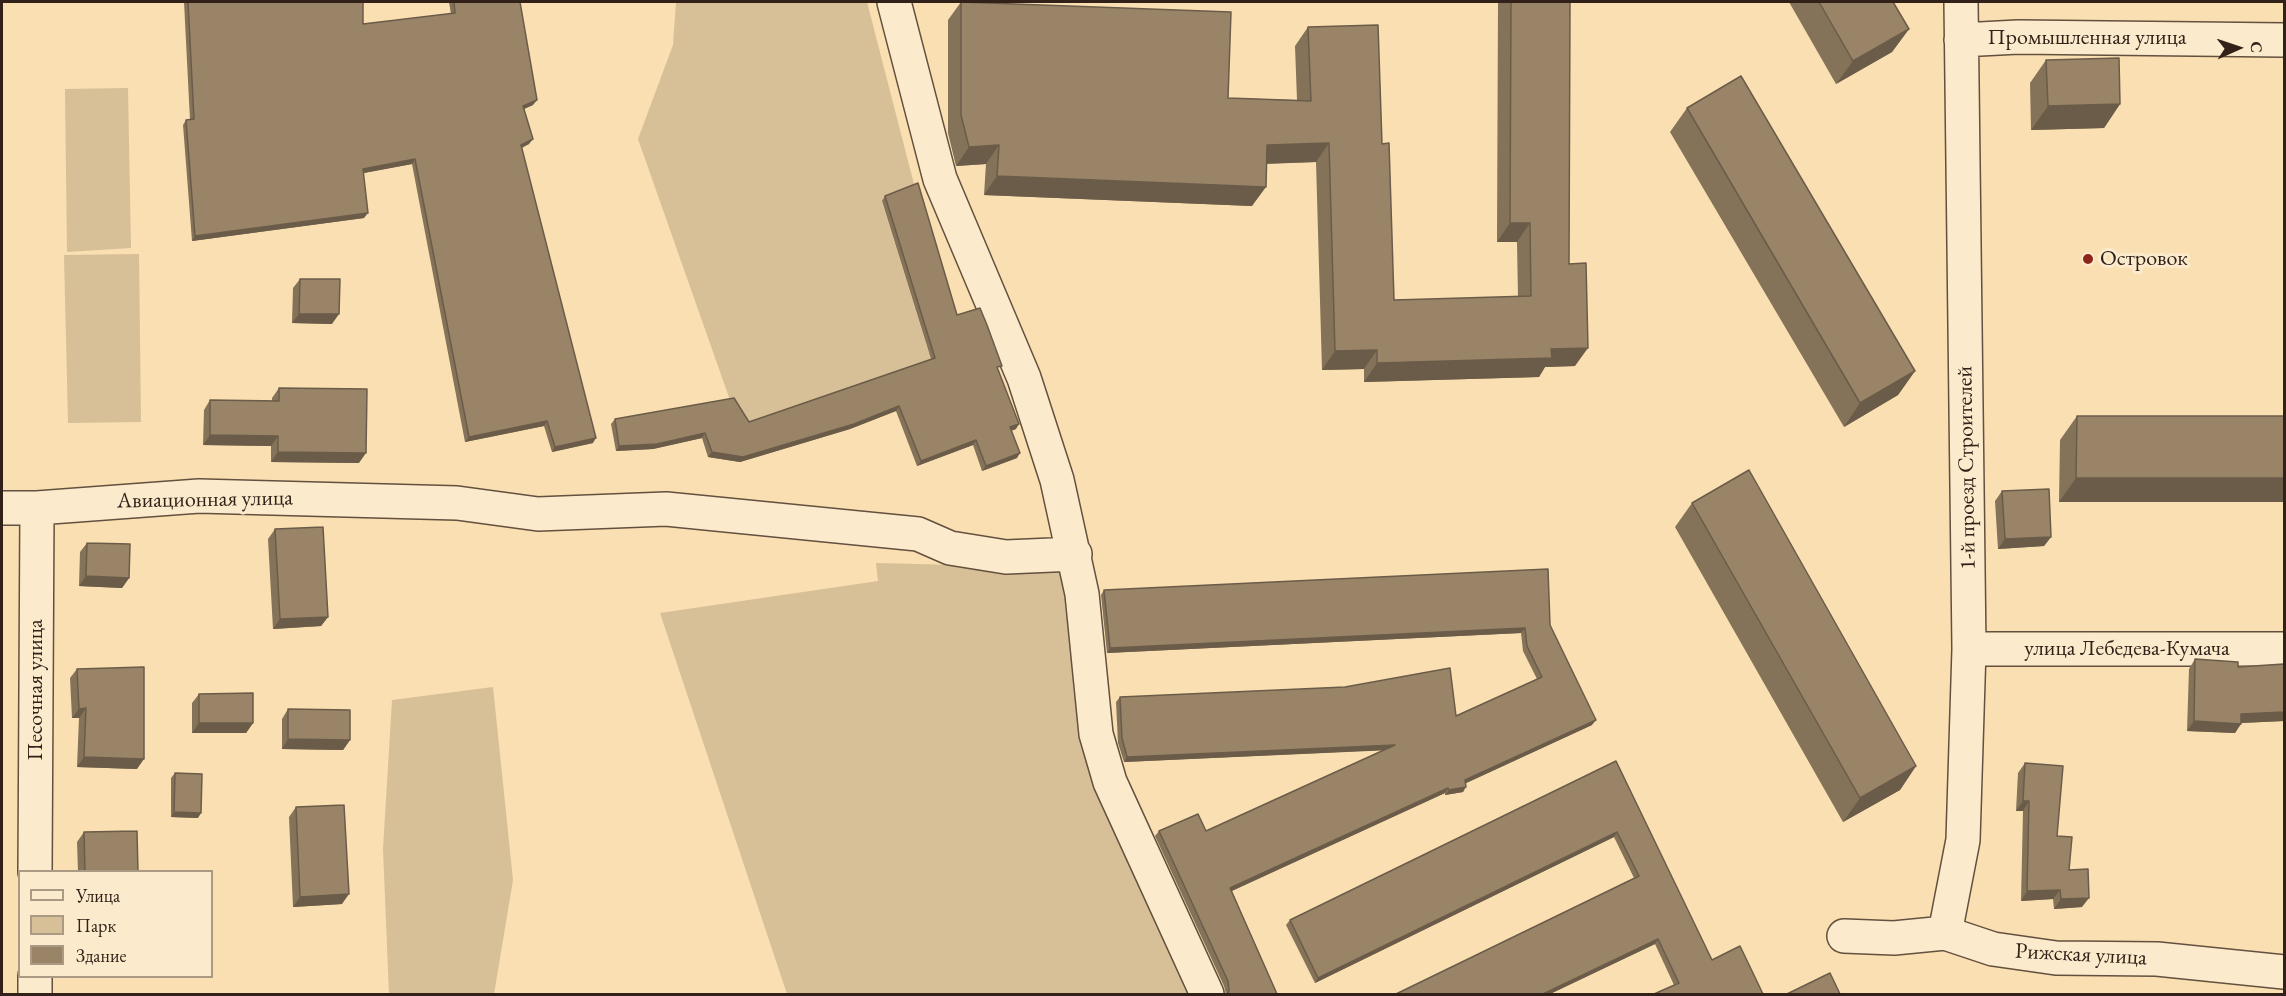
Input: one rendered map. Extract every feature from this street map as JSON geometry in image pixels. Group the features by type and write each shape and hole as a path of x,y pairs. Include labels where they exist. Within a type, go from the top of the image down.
{"street":[{"path":"894,2 940,179 1024,378 1057,480 1075,554 1096,734 1110,782 1207,994"},
{"name":"1-й проезд Строителей","path":"1945,933 1963,840 1970,649 1961,2"},
{"name":"Промышленная улица","path":"1961,40 1988,37 2284,40"},
{"name":"Авиационная улица","path":"2,508 37,508 176,496 408,500 457,503 538,514 666,509 918,534 950,548 1006,557 1075,554"},
{"name":"Песочная улица","path":"35,870 37,508"},
{"name":"улица Лебедева-Кумача","path":"1970,649 2284,649"},
{"name":"Рижская улица","path":"1844,936 1894,938 1945,933 1993,949 2056,958 2157,959 2284,972"},
{"path":"35,978 35,994"}],"green space":[{"path":"676,2 867,2 915,188 882,202 932,363 746,427 731,403 638,139 673,45"},
{"path":"128,88 131,248 67,252 65,89"},
{"path":"139,254 141,422 68,423 64,255"},
{"path":"876,563 1085,568 1113,770 1208,994 787,994 660,613 878,581"},
{"path":"493,687 513,880 494,994 389,994 383,849 392,700"}],"building":[{"path":"188,2 363,2 363,24 455,13 454,2 520,2 537,100 523,106 533,139 521,145 596,438 555,447 547,421 469,437 415,159 363,169 368,213 195,236 186,120 194,119"},
{"path":"961,2 1231,12 1228,98 1311,101 1308,27 1378,25 1382,144 1389,143 1394,300 1531,296 1530,223 1510,223 1511,2 1570,2 1569,264 1586,263 1588,348 1551,349 1552,358 1377,363 1377,350 1335,351 1329,143 1267,145 1266,187 997,176 999,145 969,147 961,115"},
{"path":"1819,2 1893,2 1909,29 1853,61"},
{"path":"2119,58 2120,104 2048,106 2046,60"},
{"path":"1741,76 1915,371 1860,403 1687,108"},
{"path":"918,183 957,315 980,308 987,325 1002,366 997,367 1019,424 1010,427 1020,453 986,466 976,440 921,461 899,406 854,424 743,457 712,452 705,433 657,444 619,446 615,419 734,398 749,422 935,358 885,196"},
{"path":"300,279 340,279 339,314 299,314"},
{"path":"279,388 367,389 366,453 278,452 278,436 210,435 210,400 279,401"},
{"path":"2077,416 2284,416 2284,478 2076,478"},
{"path":"1749,470 1916,766 1860,798 1692,503"},
{"path":"2049,489 2051,537 2005,539 2002,491"},
{"path":"323,527 328,617 280,619 275,529"},
{"path":"87,543 130,544 129,578 86,576"},
{"path":"1548,569 1550,625 1596,720 1465,780 1466,787 1449,790 1448,788 1230,888 1277,994 1228,994 1228,981 1159,831 1198,814 1206,831 1395,745 1127,757 1122,738 1120,697 1345,687 1450,668 1456,716 1542,677 1527,646 1525,628 1110,648 1104,590"},
{"path":"2195,659 2238,662 2238,667 2284,664 2284,712 2241,714 2241,724 2194,721"},
{"path":"144,667 144,759 84,757 86,708 79,709 77,669"},
{"path":"253,693 253,723 199,723 199,694"},
{"path":"288,709 350,710 350,740 288,739"},
{"path":"1616,761 1712,960 1740,946 1763,994 1654,994 1679,983 1658,939 1543,994 1396,994 1639,876 1617,832 1318,978 1290,920"},
{"path":"2025,763 2063,766 2057,836 2072,837 2069,870 2088,869 2089,898 2061,899 2060,890 2027,891 2029,801 2023,801"},
{"path":"175,773 202,774 201,813 174,812"},
{"path":"344,805 349,894 300,897 296,807"},
{"path":"137,831 138,870 85,870 84,832"},
{"path":"1830,973 1840,994 1787,994"}],"place":[{"name":"Островок","path":"2088,259"}]}
